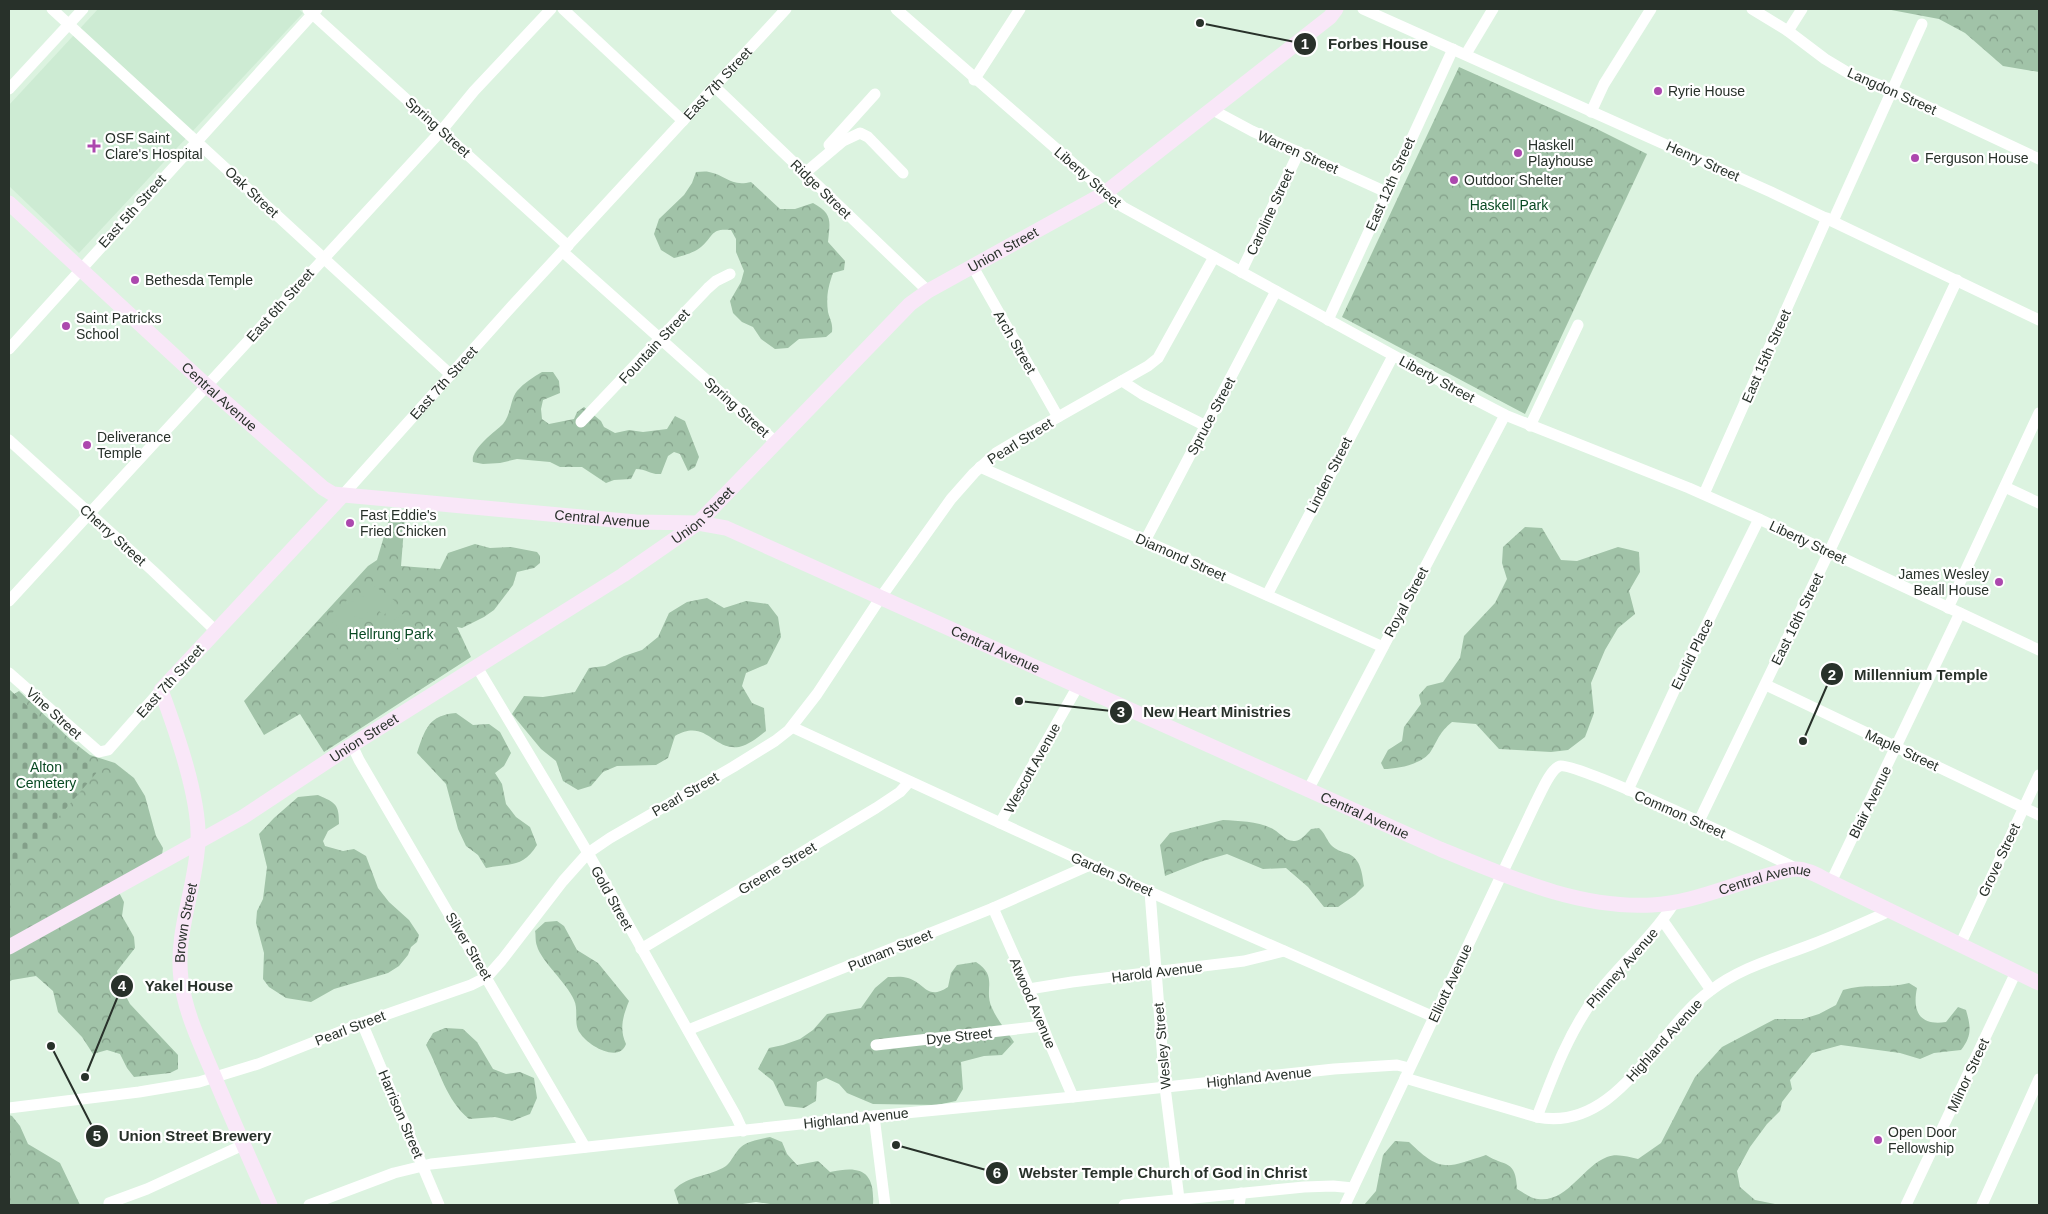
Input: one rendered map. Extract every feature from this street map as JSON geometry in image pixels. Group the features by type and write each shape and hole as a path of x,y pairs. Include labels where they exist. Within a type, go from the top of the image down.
{"street":[{"name":"Oak Street","path":"52,9 451,375"},
{"path":"9,89 83,9"},
{"name":"East 6th Street","path":"9,601 551,9"},
{"path":"563,9 683,121"},
{"name":"East 7th Street","path":"99,752 108,750 786,9"},
{"name":"Liberty Street","path":"896,9 974,80 1105,194 1123,207 1393,356 1505,415 1704,494 2039,650"},
{"path":"974,80 1020,9"},
{"name":"Union Street","path":"9,947 242,817 352,745 623,576 698,524 903,311 928,291 1105,194 1330,17 1336,9"},
{"name":"Henry Street","path":"1363,9 1830,220 2039,320"},
{"path":"1466,54 1493,9"},
{"path":"1591,112 1604,84 1650,9"},
{"name":"Langdon Street","path":"1752,9 1788,31 1825,59 1850,74 1892,90 2039,160"},
{"path":"1788,31 1802,9"},
{"name":"Spring Street","path":"312,10 442,130 661,339 777,443"},
{"name":"East 5th Street","path":"9,349 312,10"},
{"name":"East 15th Street","path":"1704,494 1922,24"},
{"name":"East 12th Street","path":"1328,320 1453,49"},
{"name":"Ridge Street","path":"715,87 928,291"},
{"path":"805,173 875,94"},
{"name":"Warren Street","path":"1211,109 1252,131 1386,192"},
{"path":"805,173 843,141 860,134 872,141 903,173"},
{"name":"Caroline Street","path":"1242,272 1299,152"},
{"name":"Central Avenue","path":"9,203 207,386 323,488 333,494 636,522 698,524 726,528 1440,849 1546,890 1592,901 1633,905 1674,903 1700,897 1754,879 1797,869 1831,882 2039,983"},
{"name":"Pearl Street","path":"9,1108 139,1092 215,1078 258,1064 362,1023 471,985 487,977 588,853 610,838 767,746 792,727 822,688 881,597 951,499 980,467 996,453 1148,366 1164,350 1214,257"},
{"name":"Arch Street","path":"972,267 1058,417"},
{"name":"Fountain Street","path":"582,422 708,288 716,281 730,274"},
{"name":"East 16th Street","path":"1698,821 1766,685 1957,280"},
{"name":"Spruce Street","path":"1145,541 1276,291"},
{"path":"1530,426 1578,325"},
{"name":"Linden Street","path":"1267,595 1393,356"},
{"path":"1122,381 1142,394 1206,426"},
{"path":"1948,608 2039,413"},
{"name":"Royal Street","path":"1308,790 1505,415"},
{"name":"Cherry Street","path":"9,440 216,631"},
{"name":"Diamond Street","path":"980,467 1383,647"},
{"path":"2005,487 2039,503"},
{"name":"Euclid Place","path":"1628,790 1681,676 1759,519"},
{"name":"Blair Avenue","path":"1831,882 1960,613"},
{"name":"Gold Street","path":"477,667 588,853 743,1131"},
{"name":"Vine Street","path":"9,673 99,752"},
{"name":"Maple Street","path":"1766,685 2039,815"},
{"name":"Wescott Avenue","path":"1000,823 1078,686"},
{"name":"Brown Street","path":"161,690 173,722 192,790 197,817 198,843 181,932 180,977 188,1011 243,1145 270,1205"},
{"name":"Garden Street","path":"792,727 1090,865 1434,1017"},
{"name":"Silver Street","path":"352,745 585,1147"},
{"name":"Common Street","path":"1561,765 1628,790 1698,821 1797,869"},
{"name":"Elliott Avenue","path":"1345,1205 1550,776 1561,765"},
{"name":"Grove Street","path":"1960,945 2039,775"},
{"name":"Greene Street","path":"641,950 876,808 900,792 909,782"},
{"name":"Putnam Street","path":"688,1030 993,908 1090,865"},
{"name":"Wesley Street","path":"1150,892 1165,1087 1179,1199"},
{"name":"Phinney Avenue","path":"1537,1117 1561,1057 1581,1017 1602,989 1662,921 1674,903"},
{"name":"Atwood Avenue","path":"993,908 1029,989 1073,1097"},
{"name":"Highland Avenue","path":"309,1205 423,1165 874,1116 1377,1065 1397,1065 1407,1073 1537,1117 1549,1120 1572,1117 1600,1103 1639,1070 1684,1014 1711,990 1736,974 1755,965 1814,944 1890,911"},
{"path":"1662,921 1711,990"},
{"name":"Harold Avenue","path":"1029,989 1244,962 1284,951"},
{"name":"Milnor Street","path":"1906,1205 2016,972"},
{"name":"Harrison Street","path":"362,1023 439,1205"},
{"name":"Dye Street","path":"876,1045 1043,1026"},
{"path":"1982,1205 2039,1079"},
{"path":"874,1116 885,1205"},
{"path":"109,1204 147,1189 243,1145"},
{"path":"1124,1205 1332,1186 1353,1188"},
{"path":"1239,1205 1242,1193"}],"shaded area":[{"name":"OSF Saint Clare's Hospital","path":"98,9 298,9 303,13 79,253 9,186 9,105"}],"green space":[{"path":"1886,9 2039,9 2039,72 2003,66 1965,33 1939,19"},
{"name":"Haskell Park","path":"1459,67 1595,128 1647,154 1525,414 1342,317"},
{"path":"696,172 715,173 738,183 751,182 780,209 795,209 813,203 824,211 829,219 828,242 845,261 844,270 833,273 830,283 827,307 832,324 832,332 826,337 799,339 788,348 775,349 761,339 753,327 742,322 733,313 730,301 741,282 744,271 736,252 736,239 731,230 719,230 698,249 674,258 661,250 654,234 659,219 684,195 692,183"},
{"path":"542,372 553,372 559,381 560,393 543,400 541,409 542,419 549,424 574,419 577,412 584,407 601,421 604,427 615,433 629,430 643,432 667,429 675,416 685,421 699,457 695,467 688,471 680,454 674,452 668,456 661,474 636,469 631,479 614,480 606,483 582,467 560,467 550,462 517,459 500,463 483,464 473,462 473,457 479,446 506,420 517,391"},
{"name":"Hellrung Park","path":"405,515 401,566 440,569 448,553 475,544 490,548 511,547 537,552 540,556 540,563 534,568 517,572 513,585 494,610 462,628 457,627 471,657 324,752 300,714 264,735 244,701 368,566 377,560 390,516"},
{"path":"1525,527 1542,528 1561,560 1577,561 1618,547 1639,552 1640,572 1629,591 1635,614 1618,628 1605,650 1591,683 1594,713 1585,737 1568,750 1551,752 1499,749 1476,724 1452,722 1442,733 1427,756 1403,767 1384,769 1381,763 1388,750 1402,741 1404,727 1421,704 1419,695 1427,686 1443,682 1460,658 1464,636 1495,603 1507,579 1502,563 1503,547"},
{"path":"372,584 395,601 384,615 379,611 374,616 368,612 362,619 355,616 344,632 327,619 338,606 341,607 348,599 353,602 359,595 363,597"},
{"path":"707,598 724,608 746,601 768,604 778,617 781,637 767,664 746,673 742,686 752,703 764,708 766,731 750,743 739,747 730,747 702,733 686,731 675,736 668,758 656,765 617,766 603,772 591,786 578,790 563,781 556,761 541,749 512,714 524,696 543,697 575,692 589,668 605,666 624,656 642,650 658,637 669,613 687,602"},
{"path":"406,612 420,633 386,656 372,634"},
{"name":"Alton Cemetery","path":"9,689 98,771 9,875"},
{"path":"19,691 72,741 90,755 115,763 134,778 145,796 156,836 163,848 162,855 114,883 124,902 122,916 134,937 135,948 117,971 120,985 130,1004 178,1055 178,1069 170,1073 134,1077 120,1054 107,1050 93,1054 82,1037 58,1012 53,991 36,976 9,982 9,697"},
{"path":"456,713 473,725 489,724 500,732 511,753 504,766 495,773 502,784 506,804 516,817 530,827 537,845 521,861 509,865 486,868 478,855 466,846 458,829 446,784 417,753 429,725 440,717"},
{"path":"318,795 333,802 338,812 339,824 328,831 323,841 325,846 343,851 354,849 366,856 378,888 389,902 409,920 419,935 417,942 411,947 408,955 399,966 388,973 334,989 311,1002 286,998 269,987 263,979 264,953 256,923 257,911 263,899 267,867 259,834 298,797"},
{"path":"1223,820 1260,824 1274,829 1291,841 1300,839 1311,829 1319,828 1333,847 1349,854 1356,860 1360,867 1364,886 1338,907 1324,907 1308,887 1286,868 1263,869 1227,854 1165,876 1160,845 1170,833"},
{"path":"557,921 564,926 577,950 598,963 629,1001 623,1022 626,1044 622,1050 610,1052 603,1050 589,1043 584,1038 578,1029 576,1008 571,993 539,952 535,931 545,922"},
{"path":"976,962 987,973 990,1001 994,1012 1014,1042 1002,1055 984,1056 961,1062 963,1089 956,1101 937,1105 873,1104 847,1093 839,1084 826,1078 817,1082 816,1101 804,1108 785,1106 773,1081 758,1069 769,1048 800,1039 813,1030 827,1014 861,1008 875,988 888,977 908,978 931,992 941,991 948,987 951,973 957,965"},
{"path":"1909,983 1917,988 1916,1004 1920,1016 1930,1022 1946,1022 1958,1007 1966,1010 1970,1031 1965,1045 1961,1050 1934,1053 1920,1059 1900,1053 1841,1045 1812,1053 1790,1080 1792,1089 1782,1102 1780,1111 1767,1124 1750,1147 1737,1171 1740,1187 1755,1200 1780,1205 1364,1205 1376,1191 1383,1155 1395,1141 1409,1142 1429,1159 1444,1165 1462,1163 1486,1155 1512,1168 1517,1189 1527,1195 1538,1199 1548,1199 1558,1195 1590,1168 1607,1157 1619,1155 1638,1159 1661,1143 1695,1077 1722,1047 1775,1019 1803,1019 1819,1014 1836,1005 1843,990"},
{"path":"445,1028 463,1029 477,1042 493,1069 506,1074 520,1072 534,1078 537,1098 530,1114 512,1121 495,1117 469,1119 461,1111 444,1085 426,1045 433,1033"},
{"path":"9,1115 20,1126 28,1144 60,1163 80,1205 9,1205"},
{"path":"770,1137 782,1142 787,1154 797,1165 818,1161 830,1172 850,1169 864,1173 871,1185 873,1205 777,1205 756,1202 736,1205 679,1205 674,1190 680,1185 726,1166 744,1145 755,1140"}],"place":[{"name":"Forbes House","path":"1200,23"},
{"name":"Ryrie House","path":"1658,91"},
{"name":"OSF Saint Clare's Hospital","path":"94,146"},
{"name":"Haskell Playhouse","path":"1518,153"},
{"name":"Ferguson House","path":"1915,158"},
{"name":"Outdoor Shelter","path":"1454,180"},
{"name":"Bethesda Temple","path":"135,280"},
{"name":"Saint Patricks School","path":"66,326"},
{"name":"Deliverance Temple","path":"87,445"},
{"name":"Fast Eddie's Fried Chicken","path":"350,523"},
{"name":"James Wesley Beall House","path":"1999,582"},
{"name":"New Heart Ministries","path":"1019,701"},
{"name":"Millennium Temple","path":"1803,741"},
{"name":"Union Street Brewery","path":"51,1046"},
{"name":"Yakel House","path":"85,1077"},
{"name":"Open Door Fellowship","path":"1878,1140"},
{"name":"Webster Temple Church of God in Christ","path":"896,1145"}]}
